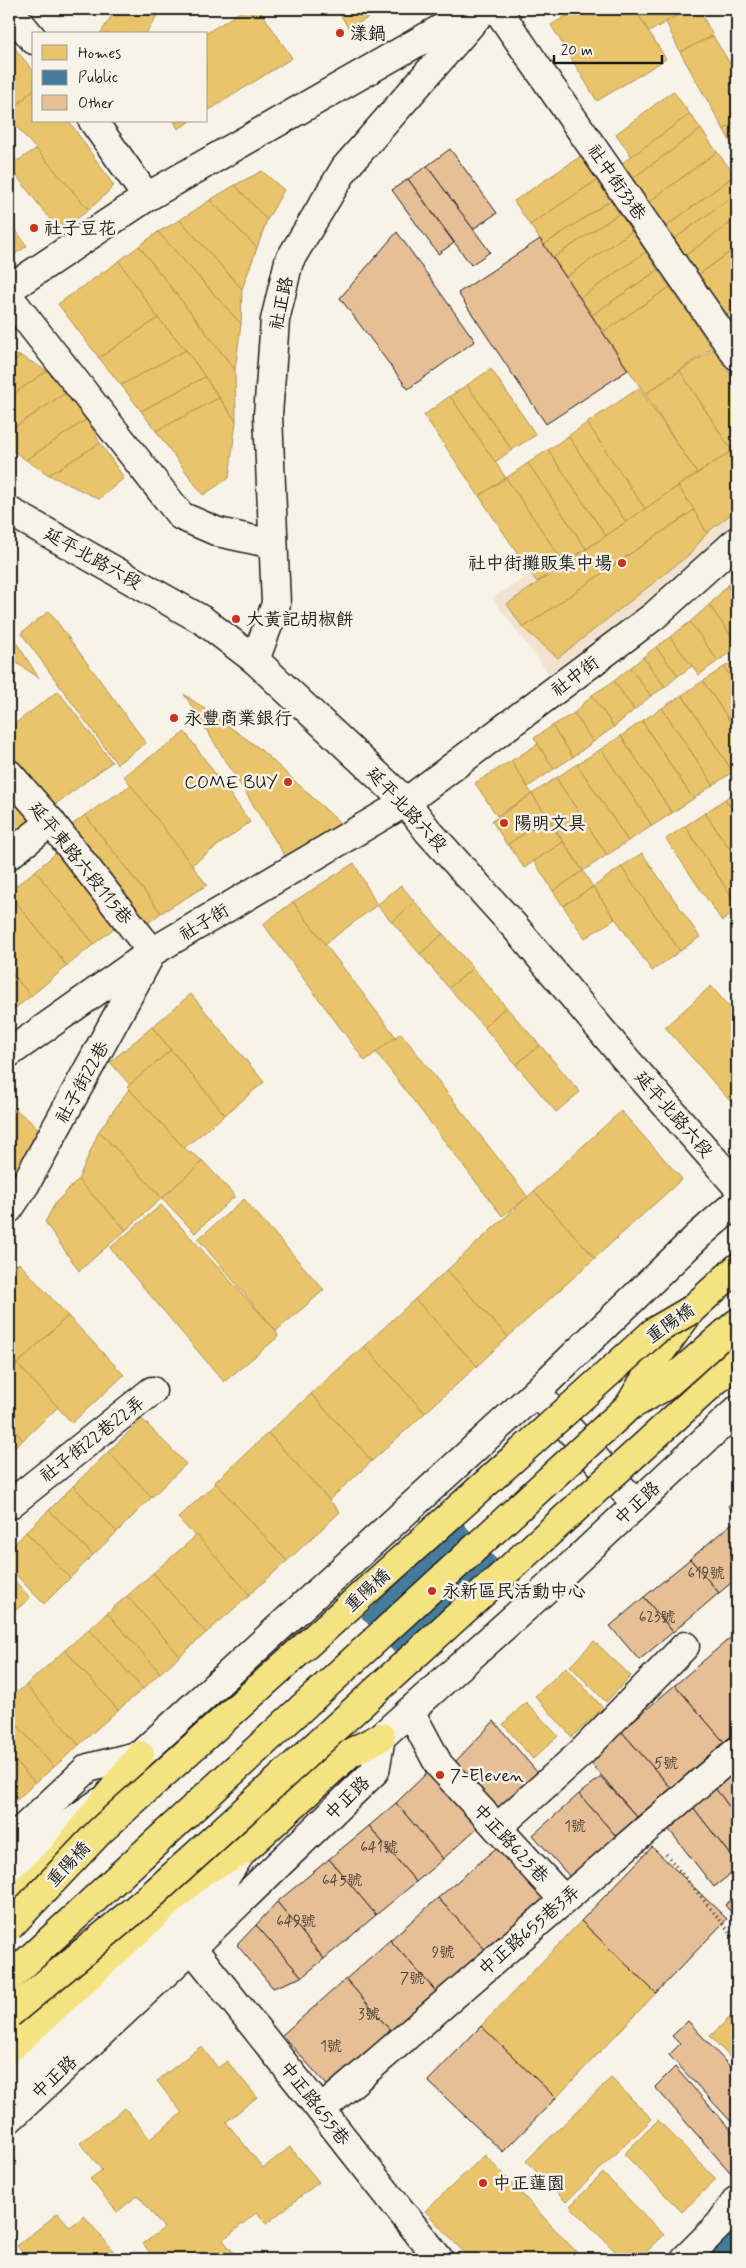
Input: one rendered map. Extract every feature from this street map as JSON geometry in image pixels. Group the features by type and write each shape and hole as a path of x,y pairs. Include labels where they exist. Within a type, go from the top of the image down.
{"main road":[{"name":"重陽橋","path":"9,1927 100,1831 655,1332 690,1310 737,1268"},
{"path":"629,1406 662,1350 690,1310"},
{"path":"9,1978 629,1406 665,1386 737,1323"},
{"path":"9,2014 151,1896 737,1361"},
{"path":"9,2049 203,1871 242,1852 350,1753 381,1737"},
{"path":"9,1905 60,1858 140,1755"}],"street":[{"path":"9,289 147,197 476,9"},
{"name":"社正路","path":"256,660 276,604 268,415 275,320 289,261 345,168 484,9"},
{"name":"社中街33巷","path":"497,9 737,356"},
{"path":"9,10 32,38"},
{"path":"93,122 147,197"},
{"path":"9,297 181,516 218,532 273,544"},
{"name":"延平北路六段","path":"9,511 204,621 256,660 406,802 428,831 515,928 737,1186"},
{"name":"社中街","path":"406,802 654,616 737,541"},
{"name":"延平東路六段115巷","path":"9,774 51,822 152,952"},
{"name":"社子街","path":"9,1053 152,952 406,802"},
{"path":"9,854 51,822"},
{"name":"社子街22巷","path":"9,1210 25,1185 152,952"},
{"path":"9,1842 88,1768 140,1755 536,1392 698,1236 737,1202"},
{"name":"社子街22巷22弄","path":"9,1505 152,1392"},
{"path":"536,1392 636,1504"},
{"name":"中正路","path":"9,2119 192,1948 375,1771 381,1737 737,1410"},
{"path":"497,1828 582,1752 684,1646"},
{"name":"中正路625巷","path":"410,1711 439,1765 564,1900"},
{"name":"中正路655巷3弄","path":"321,2110 736,1751"},
{"name":"重陽橋","path":"9,1874 45,1840 108,1797"},
{"path":"9,2084 218,1888 242,1852"},
{"name":"中正路655巷","path":"192,1948 439,2259"},
{"path":"685,2259 720,2224 737,2200"}],"path":[{"path":"645,1828 737,1941"}],"shaded area":[{"name":"社中街攤販集中場","path":"737,449 737,527 552,678 492,598"}],"building: Homes":[{"path":"116,9 161,9 147,32 101,32"},
{"path":"245,9 259,9 292,58 208,111 208,32"},
{"path":"337,9 383,9 349,29"},
{"path":"578,9 635,9 666,59 597,101 551,25"},
{"path":"635,9 688,9 649,32"},
{"path":"688,9 699,9 713,36 680,52 666,22"},
{"path":"713,36 737,75 737,120 724,130 680,52"},
{"path":"9,41 32,70 32,91 9,113"},
{"path":"32,91 32,122 70,122 114,186 89,210 9,118 9,113"},
{"path":"673,91 690,114 632,157 616,134"},
{"path":"690,114 701,129 629,181 618,166"},
{"path":"737,120 737,154 724,130"},
{"path":"174,122 189,122 178,129"},
{"path":"701,129 717,152 646,204 629,181"},
{"path":"36,149 89,210 59,231 9,166"},
{"path":"717,152 735,175 664,228 646,204"},
{"path":"581,156 597,180 530,225 514,201"},
{"path":"262,171 284,190 267,220 235,185"},
{"path":"735,175 737,179 737,193 673,240 664,228"},
{"path":"597,180 611,200 544,245 530,225"},
{"path":"235,185 267,220 257,248 210,200"},
{"path":"737,193 737,218 685,256 673,240"},
{"path":"210,200 257,248 242,289 180,220"},
{"path":"611,200 620,213 553,258 544,245"},
{"path":"620,213 632,231 566,277 553,258"},
{"path":"737,218 737,247 698,275 685,256"},
{"path":"180,220 242,289 241,324 158,232"},
{"path":"9,221 27,246 9,258"},
{"path":"632,231 646,252 580,298 566,277"},
{"path":"158,232 241,324 235,370 139,246"},
{"path":"139,246 235,370 236,421 186,350 158,318 119,261"},
{"path":"737,247 737,308 728,315 698,275"},
{"path":"646,252 658,270 592,315 580,298"},
{"path":"119,261 158,318 99,358 58,304"},
{"path":"658,270 670,287 603,332 592,315"},
{"path":"670,287 712,348 645,394 603,332"},
{"path":"158,318 186,350 121,385 99,358"},
{"path":"714,349 737,385 737,447 732,451 680,371"},
{"path":"186,350 205,377 141,411 121,385"},
{"path":"9,354 21,356 9,365"},
{"path":"21,356 47,371 9,397 9,365"},
{"path":"491,369 536,435 512,450 467,385"},
{"path":"47,371 67,392 9,431 9,397"},
{"path":"680,371 732,451 697,473 645,394"},
{"path":"205,377 219,398 156,431 141,411"},
{"path":"467,385 512,450 495,462 450,396"},
{"path":"639,388 697,473 645,509 587,423"},
{"path":"67,392 87,419 26,460 9,448 9,431"},
{"path":"450,396 506,478 479,496 424,415"},
{"path":"219,398 236,421 229,478 203,495 156,431"},
{"path":"87,419 100,443 49,475 26,460"},
{"path":"587,423 645,509 626,522 568,436"},
{"path":"568,436 626,522 606,536 548,450"},
{"path":"100,443 124,478 99,499 49,475"},
{"path":"548,450 606,536 586,549 528,463"},
{"path":"732,451 737,455 737,509 707,533 678,486"},
{"path":"528,463 586,549 564,563 506,478"},
{"path":"506,478 564,563 537,582 479,496"},
{"path":"678,486 694,510 523,628 507,604"},
{"path":"694,510 707,533 690,554 558,658 523,628"},
{"path":"737,577 737,600 727,586"},
{"path":"727,586 737,600 737,644 709,605"},
{"path":"709,605 737,644 737,647 718,661 690,622"},
{"path":"49,611 146,743 117,764 21,633"},
{"path":"690,622 718,661 699,675 670,637"},
{"path":"9,631 39,678 9,658"},
{"path":"670,637 692,666 678,676 656,647"},
{"path":"656,647 678,676 665,687 643,657"},
{"path":"643,657 665,687 651,696 630,668"},
{"path":"737,659 737,687 724,667"},
{"path":"724,667 737,687 737,732 703,681"},
{"path":"630,668 651,696 634,710 614,681"},
{"path":"614,681 634,710 614,727 592,695"},
{"path":"703,681 737,732 737,769 733,772 682,695"},
{"path":"58,691 112,762 45,812 9,763 9,728"},
{"path":"184,694 259,748 351,833 293,869"},
{"path":"592,695 614,727 593,742 574,713"},
{"path":"682,695 733,772 713,785 662,708"},
{"path":"662,708 713,785 693,799 642,721"},
{"path":"574,713 593,742 573,757 552,726"},
{"path":"642,721 693,799 672,813 621,736"},
{"path":"552,726 573,757 554,769 534,738"},
{"path":"185,732 250,822 190,866 124,776"},
{"path":"621,736 672,813 652,826 601,749"},
{"path":"538,744 554,769 528,787 511,761"},
{"path":"601,749 652,826 628,841 577,764"},
{"path":"511,761 532,794 497,816 475,783"},
{"path":"577,764 628,841 607,855 556,778"},
{"path":"556,778 607,855 583,871 532,794"},
{"path":"9,781 42,817 15,842 9,836"},
{"path":"131,785 207,885 161,913 85,815"},
{"path":"737,791 737,817 725,799"},
{"path":"532,794 548,818 507,845 492,821"},
{"path":"725,799 737,817 737,860 705,813"},
{"path":"705,813 737,860 737,905 685,826"},
{"path":"85,815 161,913 136,932 60,834"},
{"path":"548,818 563,842 524,868 508,844"},
{"path":"685,826 737,905 737,911 722,921 666,839"},
{"path":"563,842 583,871 553,891 534,861"},
{"path":"62,848 122,922 94,944 35,871"},
{"path":"642,853 700,937 680,951 621,867"},
{"path":"354,863 377,905 325,944 293,902"},
{"path":"621,867 680,951 652,971 593,887"},
{"path":"35,871 94,944 67,966 9,894 9,891"},
{"path":"583,871 593,887 563,906 553,891"},
{"path":"401,885 415,902 392,922 377,905"},
{"path":"593,887 615,919 585,938 563,906"},
{"path":"9,894 67,966 31,996 9,970"},
{"path":"293,902 396,1037 365,1061 263,924"},
{"path":"415,902 443,934 420,954 392,922"},
{"path":"443,934 473,968 449,988 420,954"},
{"path":"473,968 506,1007 484,1027 449,988"},
{"path":"9,970 31,996 9,1013"},
{"path":"711,986 737,1016 737,1109 665,1027"},
{"path":"191,994 264,1082 225,1115 152,1027"},
{"path":"506,1007 540,1045 516,1065 484,1027"},
{"path":"152,1027 171,1050 130,1085 110,1062"},
{"path":"401,1033 528,1197 502,1216 376,1052"},
{"path":"540,1045 580,1092 556,1112 516,1065"},
{"path":"171,1050 225,1115 184,1148 127,1087"},
{"path":"129,1089 184,1148 203,1161 162,1198 99,1131"},
{"path":"15,1109 51,1138 9,1206 9,1112"},
{"path":"621,1111 682,1179 595,1258 534,1191"},
{"path":"99,1131 162,1198 126,1230 78,1180"},
{"path":"203,1161 235,1196 195,1233 162,1198"},
{"path":"78,1180 126,1230 79,1271 45,1222 56,1202"},
{"path":"534,1191 595,1258 508,1337 447,1270"},
{"path":"244,1199 324,1290 276,1331 198,1239"},
{"path":"161,1205 276,1331 278,1337 224,1382 110,1248"},
{"path":"19,1263 68,1316 17,1364 9,1355 9,1273"},
{"path":"447,1270 508,1337 477,1366 415,1299"},
{"path":"415,1299 477,1366 425,1413 364,1346"},
{"path":"68,1316 124,1375 72,1423 17,1364"},
{"path":"364,1346 425,1413 372,1461 311,1394"},
{"path":"17,1364 58,1407 23,1440 9,1425 9,1371"},
{"path":"311,1394 372,1461 329,1500 268,1433"},
{"path":"142,1419 186,1464 152,1497 108,1452"},
{"path":"9,1425 23,1440 9,1453"},
{"path":"268,1433 340,1512 287,1561 215,1482"},
{"path":"108,1452 152,1497 117,1532 73,1486"},
{"path":"216,1483 287,1561 249,1595 178,1518"},
{"path":"73,1486 117,1532 93,1555 49,1510"},
{"path":"49,1510 93,1555 70,1578 26,1532"},
{"path":"26,1532 70,1578 44,1604 9,1568 9,1550"},
{"path":"197,1535 250,1595 206,1633 153,1573"},
{"path":"153,1573 206,1633 180,1656 127,1596"},
{"path":"9,1574 30,1598 9,1616"},
{"path":"127,1596 180,1656 160,1673 107,1613"},
{"path":"107,1613 160,1673 143,1689 89,1629"},
{"path":"89,1629 143,1689 118,1710 65,1650"},
{"path":"594,1641 631,1676 606,1702 570,1666"},
{"path":"65,1650 118,1710 79,1745 26,1685"},
{"path":"566,1667 603,1708 572,1737 535,1696"},
{"path":"26,1685 79,1745 54,1767 9,1716 9,1699"},
{"path":"526,1702 558,1736 533,1759 503,1724"},
{"path":"9,1716 54,1767 35,1783 9,1754"},
{"path":"9,1754 35,1783 9,1807"},
{"path":"581,1921 656,1993 556,2098 481,2026"},
{"path":"737,2011 737,2065 710,2036"},
{"path":"201,2046 218,2068 227,2061 257,2097 226,2122 263,2168 290,2147 319,2182 266,2224 257,2212 223,2240 239,2259 155,2259 143,2244 164,2228 138,2195 117,2212 90,2179 102,2170 80,2143 125,2108 150,2139 182,2113 157,2081"},
{"path":"611,2078 652,2119 566,2202 526,2161"},
{"path":"658,2120 716,2179 682,2212 624,2154"},
{"name":"中正蓮園","path":"485,2155 583,2259 470,2259 425,2211"},
{"path":"603,2173 664,2235 639,2259 623,2259 570,2206"},
{"path":"58,2213 70,2227 84,2216 116,2254 110,2259 28,2259 17,2246"}],"building: Public":[{"name":"永新區民活動中心","path":"462,1523 501,1565 401,1659 362,1617"},
{"path":"737,2214 737,2259 700,2259"}],"building: Other":[{"path":"450,149 497,213 473,229 427,166"},
{"path":"427,166 490,252 471,265 408,179"},
{"path":"408,179 454,243 438,254 392,190"},
{"path":"397,232 475,341 408,389 340,298"},
{"path":"540,239 628,370 546,424 458,293"},
{"path":"737,1498 737,1517 728,1506"},
{"path":"737,1519 737,1578 719,1593 690,1559"},
{"path":"690,1559 719,1593 673,1632 644,1597"},
{"path":"644,1597 673,1632 639,1660 610,1626"},
{"path":"737,1632 737,1731 724,1742 675,1685"},
{"path":"675,1685 724,1742 671,1788 621,1731"},
{"path":"494,1721 541,1777 494,1815 455,1762"},
{"path":"621,1731 671,1788 637,1817 588,1760"},
{"path":"737,1765 737,1817 712,1784"},
{"path":"431,1769 478,1827 443,1859 396,1803"},
{"path":"601,1777 637,1817 616,1836 579,1794"},
{"path":"712,1784 737,1817 737,1864 689,1802"},
{"path":"579,1794 616,1836 570,1877 533,1835"},
{"path":"689,1802 737,1864 737,1869 714,1887 663,1822"},
{"path":"396,1803 443,1859 416,1882 369,1826"},
{"path":"369,1826 416,1882 376,1915 329,1859"},
{"path":"502,1843 553,1895 490,1955 438,1898"},
{"path":"652,1847 727,1919 656,1993 581,1921"},
{"path":"329,1859 376,1915 324,1959 277,1902"},
{"path":"737,1895 737,1920 725,1905"},
{"path":"438,1898 490,1955 441,1997 390,1940"},
{"path":"277,1902 324,1959 302,1977 256,1925"},
{"path":"256,1925 302,1977 273,1988 237,1945"},
{"path":"390,1940 441,1997 396,2037 346,1979"},
{"path":"346,1979 396,2037 333,2092 282,2035"},
{"path":"688,2021 737,2074 737,2128 669,2055 680,2044 672,2036"},
{"path":"481,2026 556,2098 503,2152 428,2081"},
{"path":"675,2067 737,2137 737,2166 730,2172 655,2087"}],"place":[{"name":"漾鍋","path":"340,33"},
{"name":"社子豆花","path":"34,228"},
{"name":"社中街攤販集中場","path":"622,563"},
{"name":"大黃記胡椒餅","path":"236,619"},
{"name":"永豐商業銀行","path":"174,718"},
{"name":"COME BUY","path":"288,782"},
{"name":"陽明文具","path":"504,823"},
{"name":"永新區民活動中心","path":"432,1591"},
{"name":"7-Eleven","path":"440,1775"},
{"name":"中正蓮園","path":"483,2183"}]}
